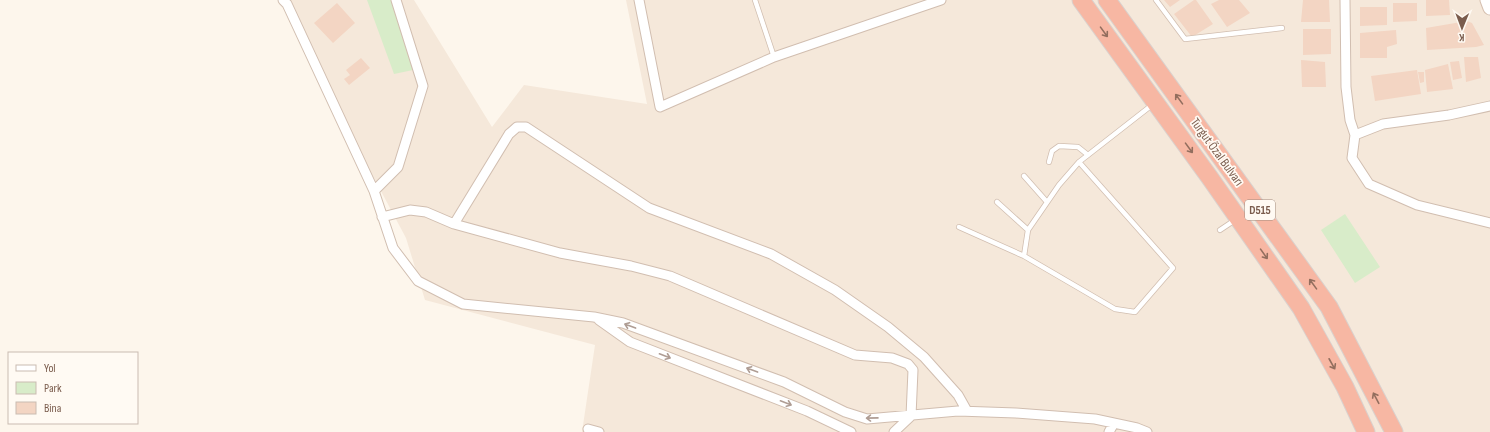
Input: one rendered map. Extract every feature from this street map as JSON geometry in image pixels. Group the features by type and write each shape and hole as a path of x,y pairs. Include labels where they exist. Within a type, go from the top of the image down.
{"highway":[{"name":"Turgut Özal Bulvarı","path":"1081,0 1301,308 1345,387 1366,432"},
{"name":"Turgut Özal Bulvarı","path":"1107,0 1329,307 1394,432"}],"main road":[{"path":"1487,0 1490,8"}],"street":[{"path":"374,191 398,167 423,86 396,0"},
{"path":"640,0 660,107 774,57 941,0"},
{"path":"1345,0 1346,87 1350,120 1355,135 1352,158 1369,184 1417,206 1490,223"},
{"path":"288,1 374,191 393,248 418,282 463,304 594,317 623,323 784,382 844,412 867,419 958,411 1024,413 1095,419 1137,428 1147,432"},
{"path":"1355,135 1382,124 1449,115 1490,106"},
{"path":"454,224 509,134 517,127 526,127 649,208 771,254 835,290 888,327 924,357 958,396 967,411"},
{"path":"382,217 410,210 426,212 454,224 560,253 631,266 670,276 856,354 892,358 908,364 913,370 911,416 894,432"},
{"path":"594,317 630,342 807,411 836,428 851,432"},
{"path":"1109,432 1114,423"},
{"path":"588,429 599,432"}],"lane":[{"path":"755,0 774,57"},
{"path":"1156,0 1185,39 1282,28"},
{"path":"1024,256 1028,230 1058,185 1079,162 1155,102"},
{"path":"1049,162 1052,151 1059,146 1078,147 1088,155"},
{"path":"959,227 1024,256 1114,309 1134,312 1173,268 1079,162"},
{"path":"1024,176 1047,202"},
{"path":"997,202 1028,230"},
{"path":"1220,230 1238,218"}],"shaded area":[{"path":"279,0 414,0 492,127 524,85 647,104 626,0 1490,0 1490,432 582,432 595,345 425,300 406,238"}],"green space":[{"path":"367,0 391,0 413,70 394,74"},
{"path":"1345,214 1380,267 1355,283 1321,230"}],"building":[{"path":"1164,0 1180,0 1170,7"},
{"path":"1196,0 1213,24 1192,37 1174,14"},
{"path":"1219,0 1239,0 1250,13 1227,27 1211,4"},
{"path":"1303,0 1329,0 1330,22 1301,22"},
{"path":"1426,0 1449,0 1450,15 1426,16"},
{"path":"337,3 355,23 333,43 314,23"},
{"path":"1393,3 1417,3 1417,21 1393,22"},
{"path":"1360,7 1387,7 1387,25 1360,26"},
{"path":"1467,21 1472,23 1484,45 1476,47 1427,50 1426,28"},
{"path":"1303,29 1331,29 1331,54 1303,55"},
{"path":"1396,30 1397,44 1387,47 1387,58 1360,58 1360,33"},
{"path":"1464,57 1478,57 1481,78 1466,82"},
{"path":"361,58 370,68 349,85 344,79 350,75 346,70"},
{"path":"1301,60 1325,62 1326,87 1302,87"},
{"path":"1459,61 1462,78 1453,80 1450,62"},
{"path":"1448,64 1453,89 1427,92 1425,70"},
{"path":"1417,70 1421,94 1375,101 1371,76"},
{"path":"1418,72 1424,72 1424,82 1420,83"}]}
